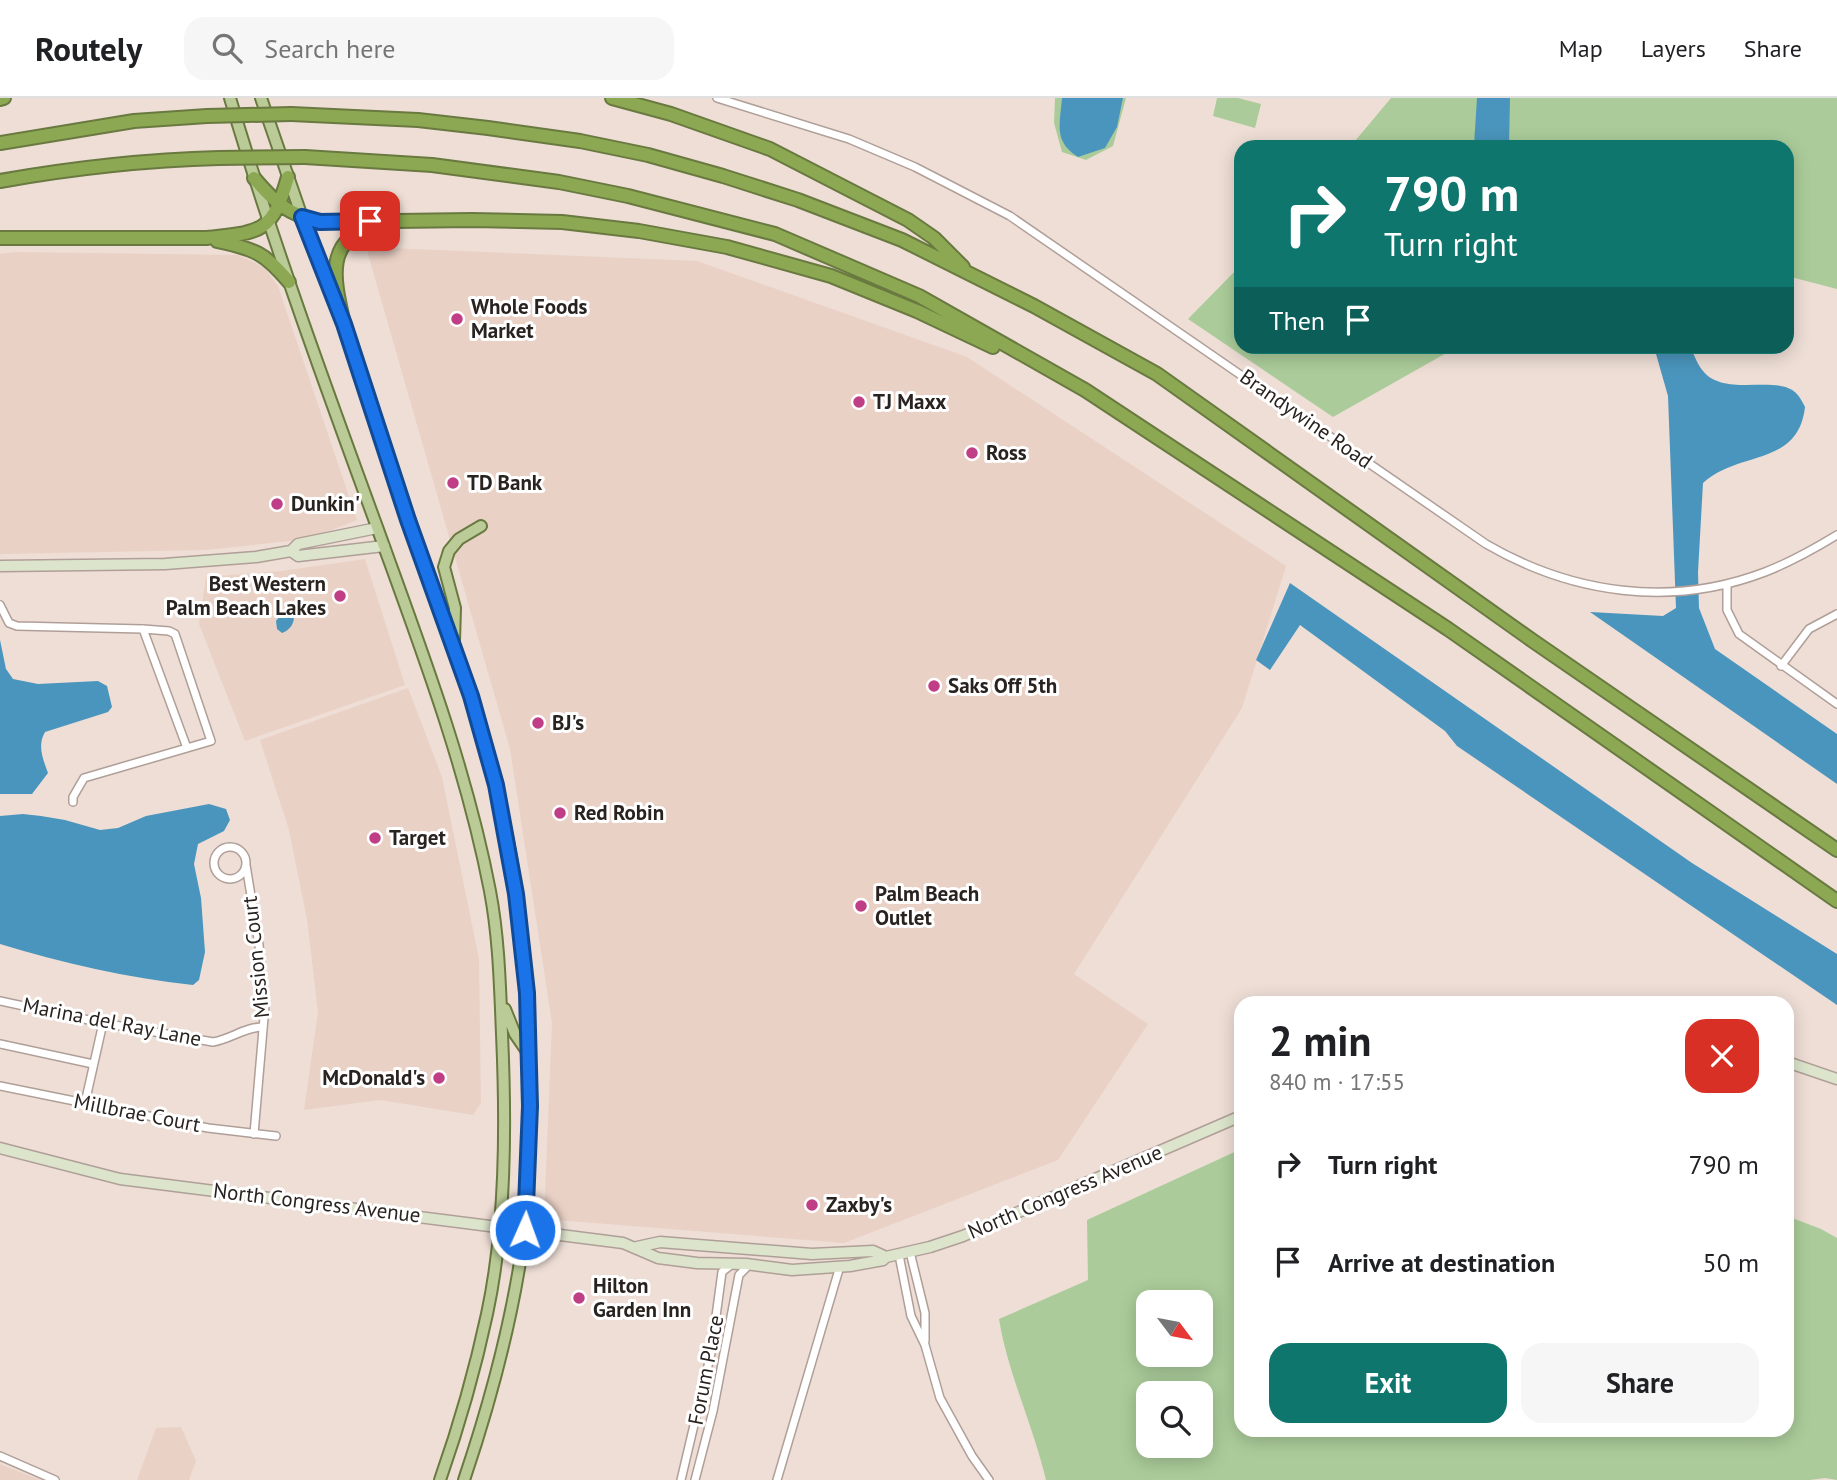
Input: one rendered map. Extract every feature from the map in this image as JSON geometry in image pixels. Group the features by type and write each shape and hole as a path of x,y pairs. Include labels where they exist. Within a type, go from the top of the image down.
{"highway":[{"path":"612,98 671,114 769,149 908,220 934,238 974,277"},
{"path":"0,143 134,121 207,116 291,114 418,120 580,141 648,155 798,200 902,240 1034,306 1157,374 1533,641 1837,850"},
{"path":"0,181 87,166 153,160 305,158 432,165 559,182 775,234 919,296 1085,390 1448,629 1837,901"},
{"path":"0,238 207,238 233,235 260,229 268,223 280,206 288,177"},
{"path":"254,178 280,206 320,222 562,222 639,231 727,247 844,281 917,311 1085,390"},
{"path":"344,324 335,282 340,250 355,232 396,221"},
{"path":"207,238 259,252 272,261 289,282"}],"main road":[{"path":"230,98 268,223 428,670 471,809 490,893 501,993 504,1106 498,1227 487,1314 462,1413 440,1480"},
{"path":"261,98 302,217 344,324 408,520 454,648 493,773 508,846 527,993 530,1106 525,1230 507,1330 464,1480"},
{"path":"454,648 455,608 444,567 449,551 459,539 481,526"},
{"path":"501,993 509,1020 529,1054"}],"street":[{"name":"Brandywine Road","path":"717,98 849,139 915,167 1010,216 1486,544 1531,568 1579,584 1629,592 1674,592 1727,584 1790,562 1837,535"},
{"path":"0,566 165,564 256,557 291,551 298,544 377,528"},
{"path":"291,551 298,556 384,546"},
{"path":"1727,584 1727,611 1743,639 1837,704"},
{"path":"0,605 9,623 17,626 143,629 175,634 211,741 84,778 73,802"},
{"path":"1781,666 1809,629 1837,614"},
{"path":"143,629 187,748"},
{"name":"Mission Court","path":"246,865 237,877 227,879 218,874 214,865 220,851 230,847 243,855 246,865 259,945 265,1006 254,1134"},
{"name":"Marina del Ray Lane","path":"0,1001 103,1023 213,1042 252,1027 263,1027"},
{"path":"85,1103 103,1023"},
{"path":"0,1044 93,1064"},
{"path":"1794,1064 1837,1079"},
{"name":"Millbrae Court","path":"0,1086 208,1128 276,1136"},
{"name":"North Congress Avenue","path":"0,1149 120,1179 623,1243 658,1258 792,1270 883,1260 963,1236 1234,1119"},
{"name":"North Congress Avenue","path":"637,1247 660,1242 812,1254 873,1251 886,1257"},
{"path":"732,1264 741,1255 755,1250"},
{"path":"904,1253 925,1313 925,1345"},
{"path":"904,1253 911,1316 925,1345 940,1398 972,1456 989,1480"},
{"name":"Forum Place","path":"681,1480 711,1353 722,1272 732,1264"},
{"name":"Forum Place","path":"695,1480 713,1411 739,1275 749,1265"},
{"path":"776,1480 840,1266"},
{"path":"0,1457 55,1480"}],"shaded area":[{"path":"366,247 697,261 967,357 1286,566 1242,708 1074,974 1148,1024 1058,1160 844,1243 544,1219 552,1023 510,749"},
{"path":"0,254 238,255 264,267 278,286 357,520 309,539 206,550 0,554"},
{"path":"365,559 405,685 245,741 199,624 206,577 281,571"},
{"path":"408,688 442,777 479,959 481,1103 473,1115 380,1100 304,1110 318,1012 307,919 289,830 260,740"},
{"path":"181,1427 196,1461 189,1480 137,1480 156,1428"},
{"path":"0,1464 40,1480 0,1480"}],"green space":[{"path":"1055,98 1126,98 1113,146 1086,160 1062,152 1054,123"},
{"path":"1217,98 1238,98 1261,104 1255,128 1213,116"},
{"path":"1391,98 1837,98 1837,289 1794,278 1794,140 1356,140"},
{"path":"1234,272 1234,350 1188,319"},
{"path":"1240,354 1445,354 1333,417"},
{"path":"1234,1152 1234,1437 1794,1437 1794,1219 1837,1238 1837,1480 1046,1480 1008,1360 999,1319 1088,1280 1087,1220"}],"water":[{"path":"1062,98 1123,98 1117,127 1105,148 1078,157 1070,151 1061,138"},
{"path":"1477,98 1510,98 1509,140 1474,140"},
{"path":"1656,354 1694,354 1703,371 1712,379 1737,385 1776,385 1787,388 1796,393 1805,407 1800,426 1791,440 1779,449 1718,473 1703,483 1698,572 1699,608 1715,649 1837,734 1837,784 1590,612 1663,616 1676,608 1668,396"},
{"path":"1290,583 1692,863 1837,954 1837,1005 1457,746 1445,731 1300,625 1270,670 1256,660"},
{"path":"285,609 291,610 294,620 291,627 282,633 277,629 276,621"},
{"path":"0,640 6,669 13,679 38,684 98,681 107,686 112,707 108,712 45,732 41,747 48,773 32,794 0,794"},
{"path":"209,804 226,809 230,820 224,831 198,844 194,864 201,898 205,952 199,980 193,985 95,969 0,944 0,816 41,816 100,830 118,828 146,816"}],"place":[{"name":"Whole Foods Market","path":"457,319"},
{"name":"TJ Maxx","path":"859,402"},
{"name":"Ross","path":"972,453"},
{"name":"TD Bank","path":"453,483"},
{"name":"Dunkin'","path":"277,504"},
{"name":"Best Western Palm Beach Lakes","path":"340,596"},
{"name":"Saks Off 5th","path":"934,686"},
{"name":"BJ's","path":"538,723"},
{"name":"Red Robin","path":"560,813"},
{"name":"Target","path":"375,838"},
{"name":"Palm Beach Outlet","path":"861,906"},
{"name":"McDonald's","path":"439,1078"},
{"name":"Zaxby's","path":"812,1205"},
{"name":"Hilton Garden Inn","path":"579,1298"}],"route":[{"path":"370,221 320,222 302,217 344,324 408,520 471,696 496,785 516,894 527,993 530,1106 525,1230"}]}
